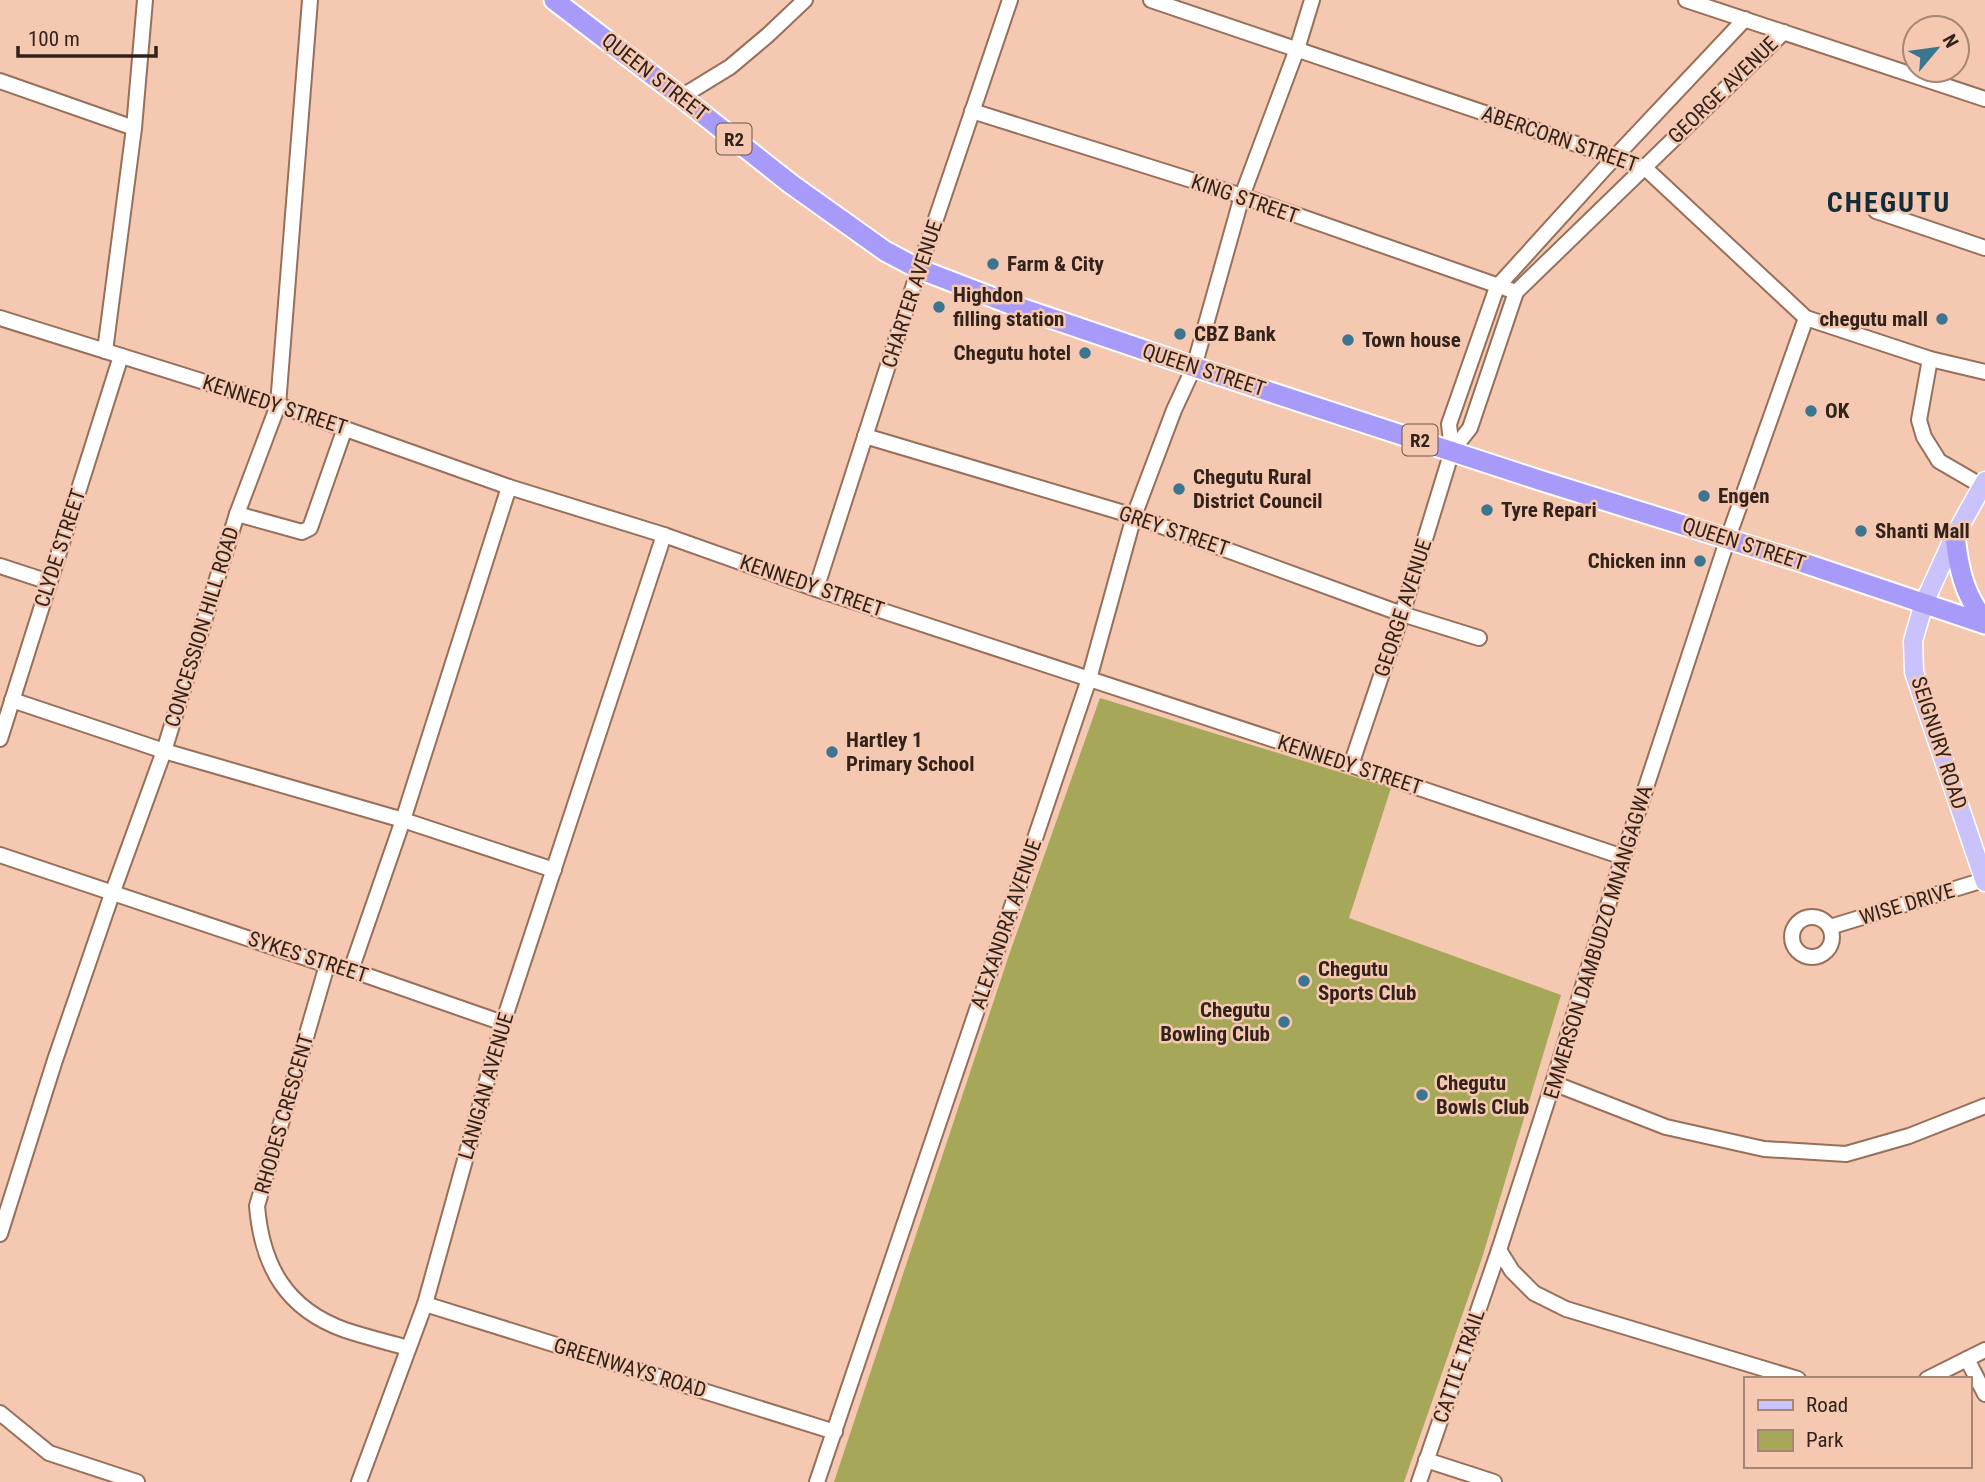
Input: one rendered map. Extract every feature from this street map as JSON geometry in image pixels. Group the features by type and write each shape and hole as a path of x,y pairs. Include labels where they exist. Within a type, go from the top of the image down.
{"highway":[{"name":"QUEEN STREET","path":"554,0 791,184 885,251 919,269 1015,306 1194,367 1924,603"},
{"path":"1955,535 1958,562 1964,582 1985,622"},
{"name":"R2","path":"1924,603 1985,622"}],"main road":[{"name":"SEIGNURY ROAD","path":"1983,484 1955,535 1924,603 1913,641 1914,672 1985,881"}],"street":[{"path":"104,351 134,128 145,0"},
{"name":"CONCESSION HILL ROAD","path":"0,1234 55,1060 164,751 237,514 278,405 310,0"},
{"name":"CHARTER AVENUE","path":"816,589 919,269 1010,0"},
{"name":"ABERCORN STREET","path":"1151,0 1644,167 1806,318 1930,359 1985,372"},
{"name":"ALEXANDRA AVENUE","path":"817,1482 1089,679 1134,516 1174,411 1194,367 1242,196 1297,49 1312,0"},
{"path":"1686,0 1985,99"},
{"path":"681,97 730,67 768,35 799,2"},
{"name":"GEORGE AVENUE","path":"1452,451 1449,424 1497,287 1745,19"},
{"name":"GEORGE AVENUE","path":"1351,765 1402,614 1452,451 1470,428 1516,292 1784,32"},
{"path":"0,81 134,128"},
{"name":"KING STREET","path":"972,111 1242,196 1516,292"},
{"path":"1876,211 1985,248"},
{"name":"KENNEDY STREET","path":"0,318 278,405 509,487 664,535 816,589 1623,857"},
{"name":"EMMERSON DAMBUDZO MNANGAGWA","path":"1499,1250 1623,857 1728,538 1806,318"},
{"name":"CLYDE STREET","path":"0,739 121,356"},
{"path":"1930,359 1919,421 1924,437 1939,461 1983,484"},
{"path":"237,514 302,532 310,528 345,428"},
{"name":"GREY STREET","path":"865,436 1134,516 1402,614 1479,638"},
{"path":"351,970 403,820 509,487"},
{"name":"LANIGAN AVENUE","path":"359,1482 425,1304 503,1023 664,535"},
{"path":"0,566 49,582"},
{"path":"12,700 164,751 403,820 554,870"},
{"name":"SYKES STREET","path":"0,855 327,965 351,970 503,1023"},
{"name":"WISE DRIVE","path":"1830,928 1985,881"},
{"name":"RHODES CRESCENT","path":"327,965 257,1206 259,1230 277,1279 296,1301 320,1319 346,1330 408,1348"},
{"path":"1553,1083 1666,1127 1764,1149 1846,1154 1909,1136 1985,1106"},
{"path":"1499,1250 1512,1271 1534,1293 1566,1309 1791,1377"},
{"name":"CATTLE TRAIL","path":"1419,1482 1499,1250"},
{"name":"GREENWAYS ROAD","path":"425,1304 835,1432"},
{"path":"1931,1377 1985,1350"},
{"path":"1967,1359 1985,1394"},
{"path":"0,1413 49,1453 137,1482"},
{"path":"1426,1460 1494,1482"}],"green space":[{"path":"1100,698 1391,788 1349,918 1561,995 1482,1258 1404,1482 834,1482 1009,955"}],"place":[{"name":"Farm & City","path":"993,264"},
{"name":"Highdon filling station","path":"939,307"},
{"name":"chegutu mall","path":"1942,319"},
{"name":"CBZ Bank","path":"1180,334"},
{"name":"Town house","path":"1348,340"},
{"name":"Chegutu hotel","path":"1085,353"},
{"name":"OK","path":"1811,411"},
{"name":"Chegutu Rural District Council","path":"1179,489"},
{"name":"Engen","path":"1704,496"},
{"name":"Tyre Repari","path":"1487,510"},
{"name":"Shanti Mall","path":"1861,531"},
{"name":"Chicken inn","path":"1700,561"},
{"name":"Hartley 1 Primary School","path":"832,752"},
{"name":"Chegutu Sports Club","path":"1304,981"},
{"name":"Chegutu Bowling Club","path":"1284,1022"},
{"name":"Chegutu Bowls Club","path":"1422,1095"}],"district":[{"name":"CHEGUTU","path":"1889,202"}]}
